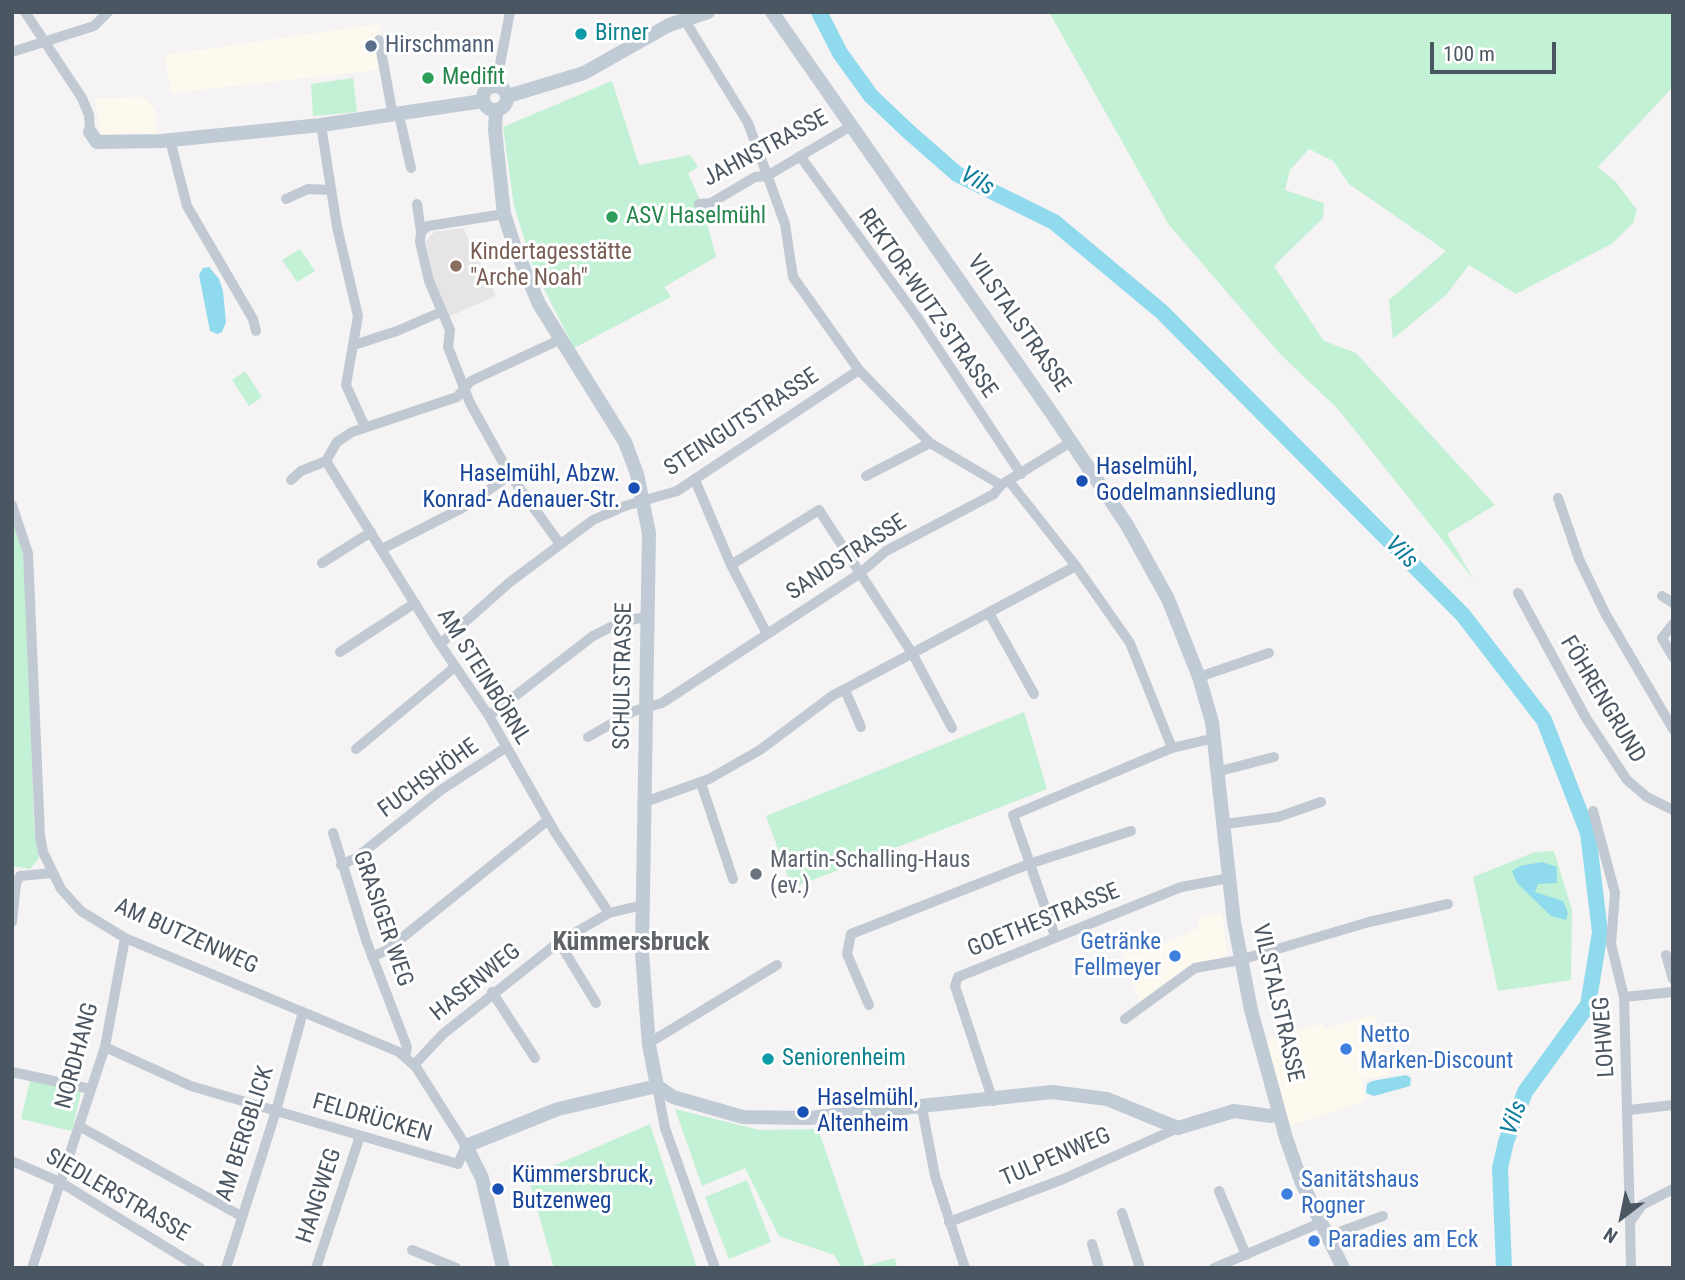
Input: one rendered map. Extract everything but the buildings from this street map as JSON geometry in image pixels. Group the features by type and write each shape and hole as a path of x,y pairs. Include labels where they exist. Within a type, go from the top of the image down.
{"street":[{"path":"25,12 85,105 90,132 97,142 170,140 321,125 484,100"},
{"path":"12,52 94,26 108,12"},
{"path":"496,85 510,12"},
{"path":"496,85 486,90 484,100 488,107 496,110 503,107 508,96 584,73 684,19 708,12"},
{"name":"VILSTALSTRASSE","path":"772,12 1071,442 1152,569 1168,599 1199,677 1215,738 1240,960 1279,1113 1301,1181 1343,1268"},
{"path":"684,19 748,123 785,224 793,277 859,370 930,443 1005,483 1076,566 1130,643 1172,748"},
{"path":"379,40 411,168"},
{"path":"496,85 505,90 508,96"},
{"name":"SCHULSTRASSE","path":"496,110 495,130 504,214 527,279 559,340 625,442 643,502 649,533 642,953 649,1043 665,1128 715,1268"},
{"path":"321,125 331,190 358,316 346,385 365,427"},
{"name":"JAHNSTRASSE","path":"699,204 711,203 755,177 767,176 851,126"},
{"path":"170,140 187,206 253,319 256,331"},
{"name":"REKTOR-WUTZ-STRASSE","path":"800,156 917,317 1021,474"},
{"path":"286,199 307,189 331,190"},
{"path":"417,204 420,242 441,312 450,330 448,347 465,390 510,475 560,544"},
{"path":"421,232 428,226 504,214"},
{"path":"354,345 441,312"},
{"path":"291,480 300,471 326,461 337,442 365,427 457,397 471,381 559,340"},
{"name":"STEINGUTSTRASSE","path":"440,644 510,582 593,520 668,494 695,480 859,370"},
{"name":"SANDSTRASSE","path":"589,737 634,711 662,703 859,574 886,551 994,494 1005,483 1071,442"},
{"path":"866,476 930,443"},
{"name":"AM STEINBÖRNL","path":"326,461 440,644 489,716 548,820 609,913"},
{"path":"382,549 466,506 510,475"},
{"path":"695,480 731,565 768,634"},
{"path":"1558,498 1579,559 1605,613 1673,729"},
{"name":"AM BUTZENWEG","path":"12,505 28,553 38,824 43,852 52,873 81,911 125,938 405,1057 414,1065 466,1146 478,1171 503,1268"},
{"path":"731,565 818,510 912,653 952,728"},
{"path":"323,563 371,532"},
{"path":"645,802 701,783 760,750 790,724 845,690 1076,566"},
{"name":"FÖHRENGRUND","path":"1518,593 1587,719 1627,780 1647,797 1673,810"},
{"path":"1662,596 1673,603"},
{"path":"340,652 415,603"},
{"path":"989,613 1034,694"},
{"path":"489,716 593,636 623,621 647,617"},
{"path":"1673,624 1662,638 1673,657"},
{"path":"1199,677 1269,653"},
{"path":"356,749 455,667"},
{"path":"845,690 861,727"},
{"path":"1055,936 1013,814 1172,748 1215,738"},
{"name":"FUCHSHÖHE","path":"341,865 356,858 441,790 505,748"},
{"path":"1220,771 1273,757"},
{"path":"701,783 733,879"},
{"path":"1225,824 1278,817 1321,802"},
{"name":"LOHWEG","path":"1593,811 1615,893 1611,944 1624,998 1631,1268"},
{"path":"372,957 387,950 548,820"},
{"path":"869,1005 847,954 851,934 1029,864 1131,831"},
{"name":"GRASIGER WEG","path":"333,833 372,957 407,1047 405,1057"},
{"path":"12,922 20,876 52,873"},
{"name":"GOETHESTRASSE","path":"993,1101 955,981 958,976 1181,887 1230,878"},
{"path":"1125,1019 1195,968 1240,960 1369,922 1448,904"},
{"name":"HASENWEG","path":"414,1065 443,1034 492,992 559,942 609,913 643,905"},
{"name":"NORDHANG","path":"32,1268 105,1047 125,938"},
{"path":"559,942 596,1003"},
{"path":"1666,955 1673,979"},
{"path":"649,1043 777,965"},
{"path":"492,992 535,1058"},
{"path":"1624,998 1673,992"},
{"name":"AM BERGBLICK","path":"226,1268 276,1111 303,1012"},
{"name":"FELDRÜCKEN","path":"105,1047 172,1079 478,1171"},
{"path":"12,1072 91,1089"},
{"path":"466,1146 558,1109 657,1086 673,1097 743,1117 809,1118 993,1101 1052,1092 1107,1099 1178,1128 1234,1111 1270,1116 1279,1113"},
{"path":"1629,1110 1673,1105"},
{"path":"922,1108 935,1176 965,1268"},
{"path":"79,1126 241,1216"},
{"name":"TULPENWEG","path":"949,1222 1061,1180 1178,1128"},
{"name":"HANGWEG","path":"316,1268 360,1136"},
{"name":"FELDRÜCKEN","path":"458,1164 466,1146"},
{"name":"SIEDLERSTRASSE","path":"12,1161 60,1182 200,1268"},
{"path":"1630,1223 1642,1205 1673,1189"},
{"path":"1219,1191 1245,1255"},
{"path":"1122,1213 1140,1268"},
{"path":"1214,1268 1323,1230 1383,1216"},
{"path":"1092,1244 1100,1268"},
{"path":"412,1250 456,1268"}],"shaded area":[{"path":"379,24 387,69 171,93 165,55"},
{"path":"143,97 155,110 157,134 101,134 95,98"},
{"name":"Kindertagesstätte \"Arche Noah\"","path":"463,228 496,296 448,317 434,285 426,241 434,232"},
{"path":"1222,914 1227,955 1186,968 1140,1001 1122,954 1145,945 1147,949 1187,934 1199,927 1198,917"},
{"path":"1375,1015 1390,1075 1362,1079 1366,1101 1287,1126 1264,1040 1323,1023 1325,1029"}],"green space":[{"path":"1049,12 1673,12 1673,87 1598,167 1616,182 1637,210 1633,223 1613,243 1516,294 1469,265 1446,295 1393,339 1389,300 1446,251 1349,184 1333,161 1309,149 1290,170 1285,190 1324,203 1323,218 1274,266 1324,341 1356,353 1495,505 1447,534 1474,580 1338,409 1281,355 1169,225"},
{"path":"353,78 357,112 313,116 311,84"},
{"name":"ASV Haselmühl","path":"612,81 639,165 690,155 698,167 688,173 703,207 716,257 664,287 671,297 574,348 533,267 514,206 503,127"},
{"path":"300,249 315,271 297,282 282,260"},
{"path":"245,371 262,397 249,406 232,380"},
{"path":"12,510 21,535 27,601 34,829 39,858 30,869 12,866"},
{"path":"1024,712 1047,789 792,888 766,816"},
{"path":"1554,851 1572,910 1571,980 1498,991 1473,877 1535,852"},
{"path":"30,1080 81,1092 72,1131 21,1119"},
{"path":"675,1109 759,1130 818,1129 865,1266 895,1258 897,1268 842,1268 834,1255 779,1236 745,1168 702,1186"},
{"path":"650,1124 697,1268 554,1268 528,1177"},
{"path":"747,1180 771,1242 729,1259 705,1197"}],"water":[{"path":"209,267 219,279 223,291 226,322 222,332 217,334 210,331 199,275 203,268"},
{"path":"1542,862 1557,867 1557,883 1538,884 1535,892 1563,901 1568,913 1566,920 1551,916 1517,883 1512,871 1520,866"},
{"path":"1406,1075 1411,1078 1410,1086 1374,1096 1366,1093 1367,1084 1372,1081"}],"waterway":[{"name":"Vils","path":"819,12 840,53 871,96 957,174 1054,222 1162,312 1463,615 1544,720 1588,833 1600,932 1588,1005 1525,1092 1506,1142 1500,1168 1504,1268"}],"place":[{"name":"Birner","path":"581,34"},
{"name":"Hirschmann","path":"371,46"},
{"name":"Medifit","path":"428,78"},
{"name":"ASV Haselmühl","path":"612,217"},
{"name":"Kindertagesstätte \"Arche Noah\"","path":"456,266"},
{"name":"Haselmühl, Godelmannsiedlung","path":"1082,481"},
{"name":"Haselmühl, Abzw. Konrad- Adenauer-Str.","path":"634,488"},
{"name":"Martin-Schalling-Haus (ev.)","path":"756,874"},
{"name":"Getränke Fellmeyer","path":"1175,956"},
{"name":"Netto Marken-Discount","path":"1346,1049"},
{"name":"Seniorenheim","path":"768,1059"},
{"name":"Haselmühl, Altenheim","path":"803,1112"},
{"name":"Kümmersbruck, Butzenweg","path":"498,1189"},
{"name":"Sanitätshaus Rogner","path":"1287,1194"},
{"name":"Paradies am Eck","path":"1314,1241"}],"district":[{"name":"Kümmersbruck","path":"631,943"}]}
